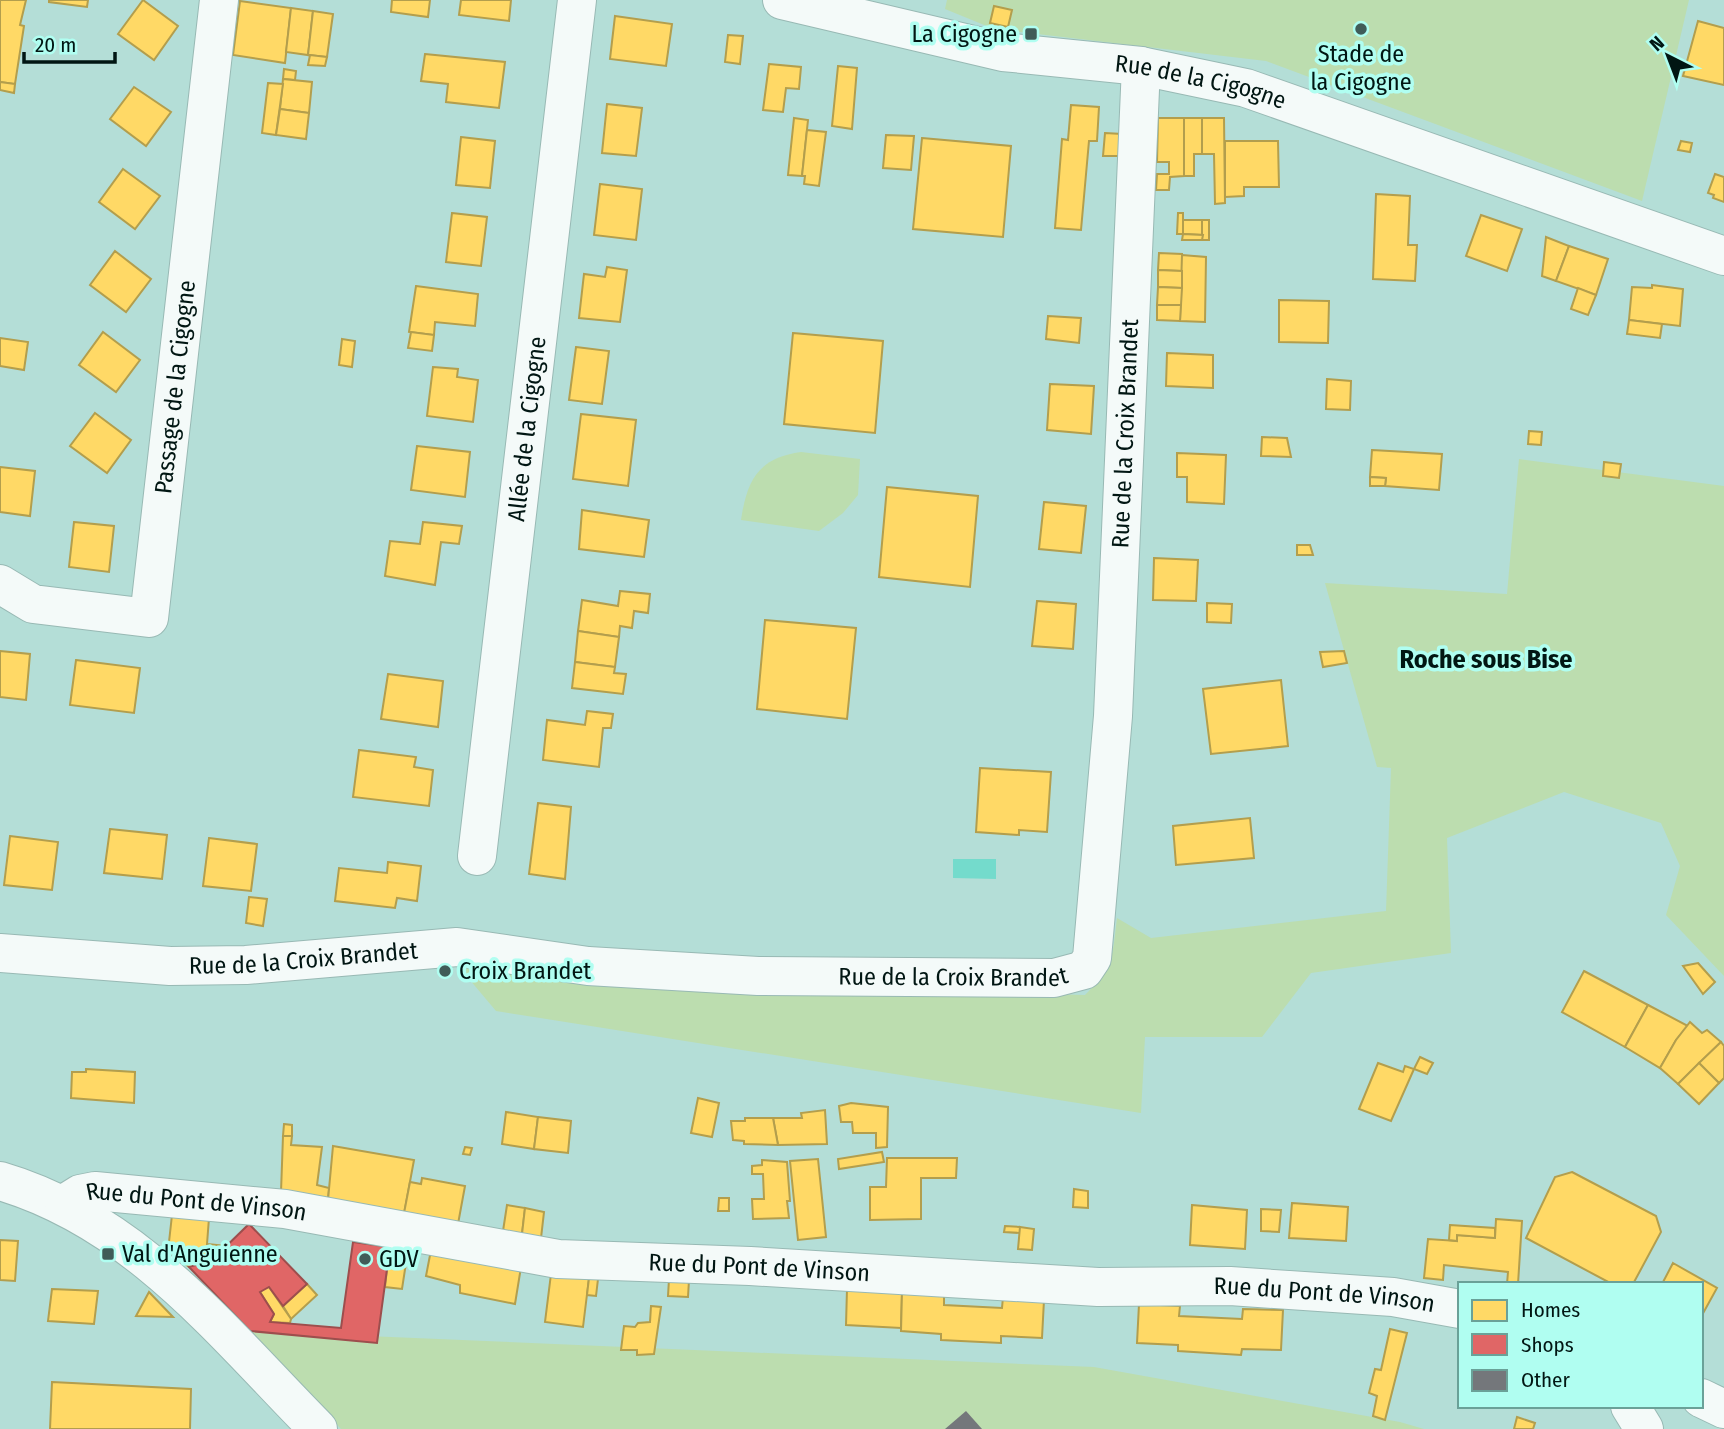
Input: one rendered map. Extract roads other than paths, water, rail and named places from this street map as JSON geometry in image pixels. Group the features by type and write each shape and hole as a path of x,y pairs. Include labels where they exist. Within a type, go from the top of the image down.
{"street":[{"name":"Passage de la Cigogne","path":"0,584 33,604 149,618 219,0"},
{"name":"Allée de la Cigogne","path":"477,856 577,0"},
{"name":"Rue de la Cigogne","path":"782,0 1003,52 1141,66 1246,88 1724,256"},
{"name":"Rue de la Croix Brandet","path":"0,953 170,966 233,966 457,947 588,965 758,976 1054,978 1084,970 1092,958 1113,716 1141,66"},
{"path":"0,1181 64,1204 127,1243 164,1273 318,1429"},
{"name":"Rue du Pont de Vinson","path":"64,1204 80,1194 95,1191 285,1209 558,1259 750,1266 1098,1287 1230,1286 1393,1297 1458,1309"},
{"path":"1703,1399 1724,1409"},
{"path":"1631,1408 1644,1429"}],"place":[{"name":"Stade de la Cigogne","path":"1361,29"},
{"name":"La Cigogne","path":"1031,34"},
{"name":"Croix Brandet","path":"445,971"},
{"name":"Val d'Anguienne","path":"108,1254"},
{"name":"GDV","path":"365,1259"}],"district":[{"name":"Roche sous Bise","path":"1486,659"}]}
